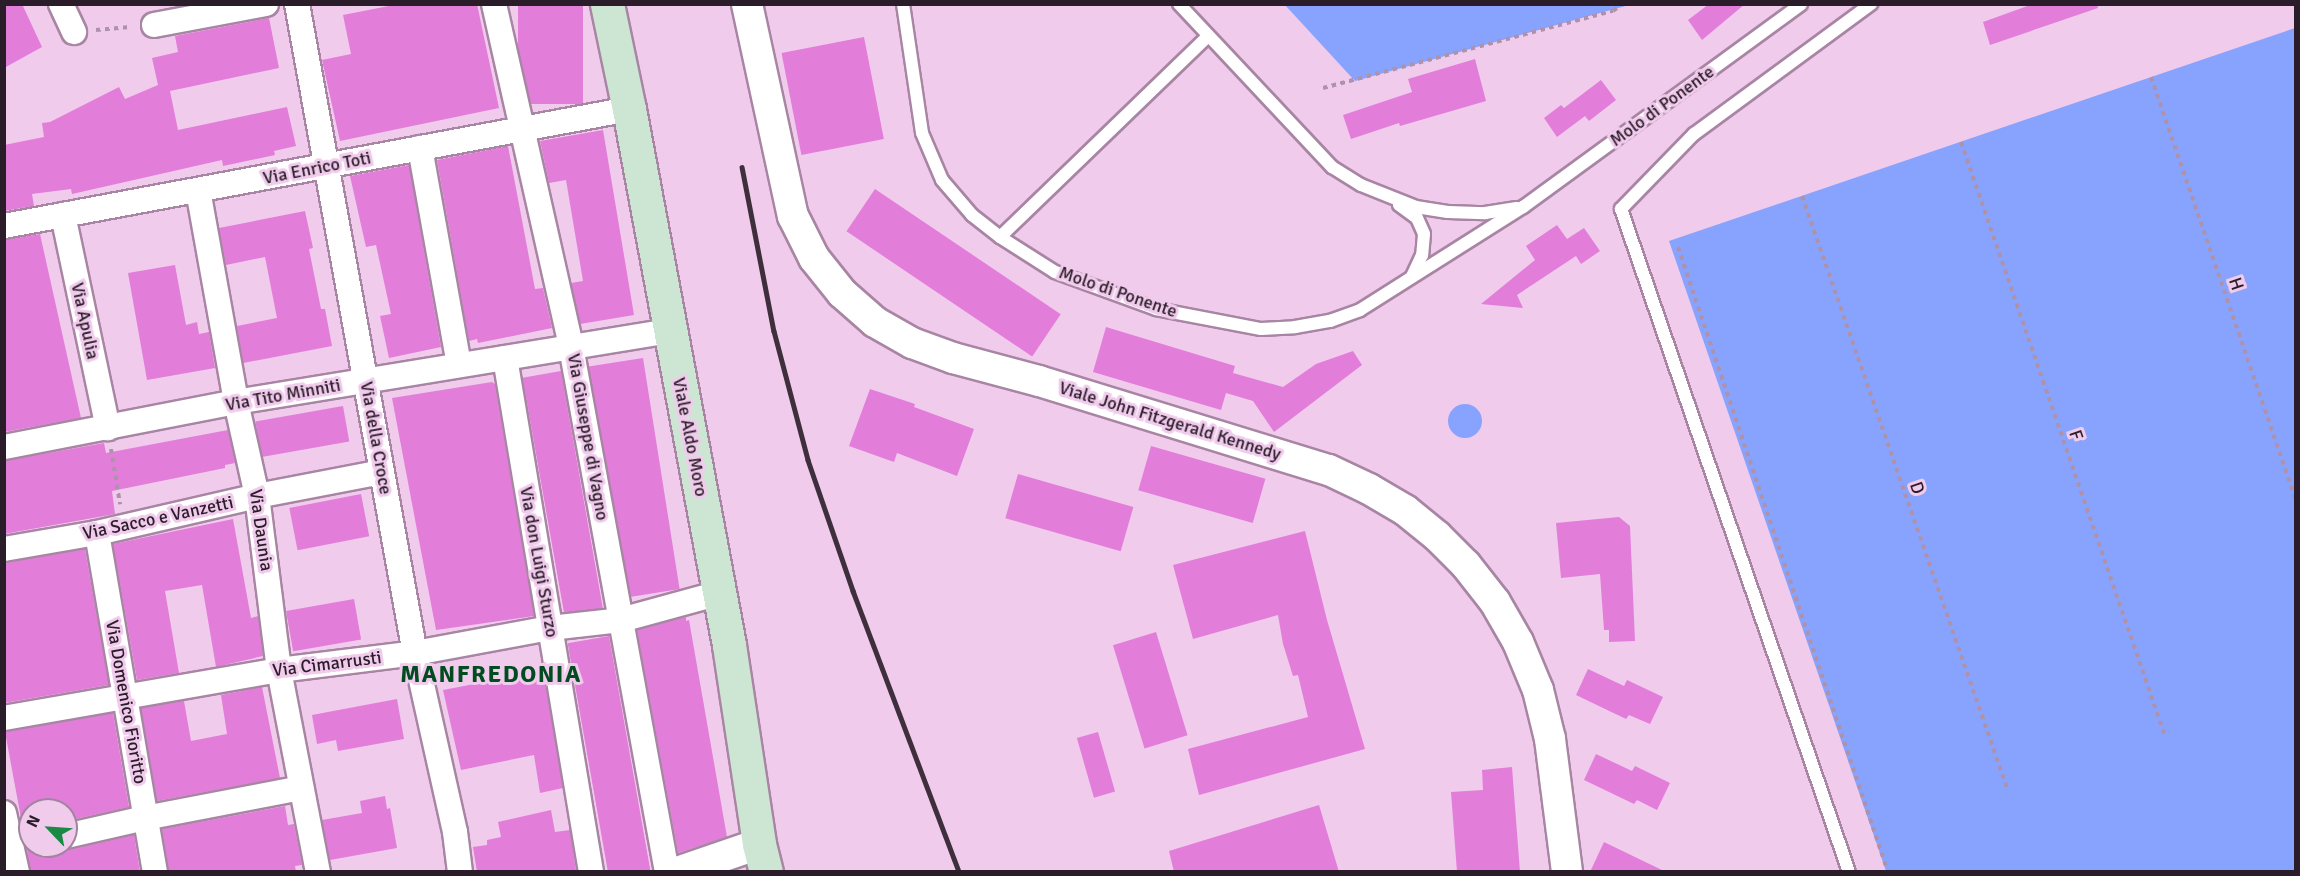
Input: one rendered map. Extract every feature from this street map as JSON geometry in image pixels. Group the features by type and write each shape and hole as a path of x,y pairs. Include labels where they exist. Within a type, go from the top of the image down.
{"main road":[{"name":"Viale Aldo Moro","path":"616,6 629,109 720,593 762,858"}],"street":[{"path":"61,4 74,32"},
{"path":"154,25 266,4"},
{"name":"Via della Croce","path":"297,4 382,472 416,653 455,832 460,872"},
{"name":"Via Giuseppe di Vagno","path":"494,4 572,347 667,872"},
{"name":"Viale John Fitzgerald Kennedy","path":"747,4 793,216 814,258 842,293 875,321 912,343 953,358 1039,381 1329,470 1369,489 1405,510 1437,536 1466,565 1495,602 1518,642 1538,690 1550,739 1567,872"},
{"name":"Via Enrico Toti","path":"4,226 629,109"},
{"path":"420,148 459,365"},
{"name":"Via Daunia","path":"198,190 236,402 257,496 279,670 318,872"},
{"name":"Via Apulia","path":"63,215 108,428"},
{"name":"Via Tito Minniti","path":"4,447 236,402 669,331"},
{"name":"Via don Luigi Sturzo","path":"505,358 591,872"},
{"name":"Via Sacco e Vanzetti","path":"4,549 97,533 257,496 382,472"},
{"name":"Via Domenico Fioritto","path":"97,533 156,872"},
{"name":"Via Cimarrusti","path":"4,718 279,670 416,653 550,628 621,620 720,593"},
{"path":"78,833 302,788"},
{"path":"4,813 16,854"},
{"path":"677,872 762,858"}],"lane":[{"name":"Molo di Ponente","path":"903,4 922,133 942,180 972,215 1000,237 1055,272 1156,309 1260,329 1295,327 1330,321 1360,310 1523,207 1801,4"},
{"name":"Molo di Ponente","path":"1179,4 1332,167 1390,199 1417,218 1424,234 1422,255 1412,277"},
{"path":"1849,872 1621,209 1694,134 1871,4"},
{"path":"1000,237 1208,36"},
{"name":"Molo di Ponente","path":"1390,199 1448,212 1485,213 1523,207"}],"path":[{"path":"1323,88 1613,11 1622,4"},
{"path":"74,32 154,25"},
{"name":"H","path":"2151,77 2295,500"},
{"name":"F","path":"1961,142 2165,736"},
{"name":"D","path":"1802,196 2007,788"},
{"path":"1678,247 1888,872"},
{"path":"108,428 124,527"}],"water":[{"path":"1285,5 1629,5 1355,81"},
{"path":"2295,28 2295,871 1886,871 1669,241"},
{"path":"1465,404 1477,409 1482,421 1477,433 1465,438 1453,433 1448,421 1453,409"}],"building":[{"path":"4,4 22,4 42,47 4,68"},
{"path":"399,4 477,4 499,108 340,141 322,60 351,54 343,15"},
{"path":"518,4 583,4 583,104 518,104"},
{"path":"1709,4 1745,4 1702,40 1688,20"},
{"path":"2033,4 2097,4 2098,8 1990,45 1983,22"},
{"path":"269,18 279,68 170,91 178,130 287,107 296,146 274,151 275,155 223,166 222,160 72,194 71,189 32,194 34,206 4,211 4,145 44,137 42,123 50,122 119,87 125,99 158,85 152,58 178,52 175,36"},
{"path":"864,37 884,139 801,155 782,53"},
{"path":"1475,59 1486,101 1400,126 1399,123 1351,139 1343,115 1412,92 1408,79"},
{"path":"1601,80 1616,100 1589,121 1585,116 1557,137 1544,118 1561,105 1564,108"},
{"path":"603,130 634,315 580,324 571,283 583,281 566,180 549,183 540,141"},
{"path":"508,146 535,289 543,288 552,328 478,343 477,339 469,341 437,160"},
{"path":"409,165 441,347 389,358 380,316 391,314 376,245 366,247 350,176"},
{"path":"875,189 1061,314 1032,357 846,231"},
{"path":"305,211 313,248 309,249 321,309 325,309 332,346 243,363 237,326 277,318 265,257 226,265 219,228"},
{"path":"1557,225 1567,239 1584,228 1600,251 1581,264 1576,256 1517,295 1523,308 1481,304 1535,260 1526,246"},
{"path":"40,234 81,418 4,432 4,240"},
{"path":"175,265 186,325 197,322 199,334 209,332 215,368 147,380 128,273"},
{"path":"1106,327 1235,366 1233,373 1283,387 1316,364 1353,351 1362,365 1274,432 1253,401 1226,393 1221,410 1093,372"},
{"path":"643,358 680,589 625,598 589,367"},
{"path":"561,371 603,608 564,615 523,378"},
{"path":"492,382 495,384 534,616 436,630 392,398"},
{"path":"870,389 915,404 914,407 974,429 957,476 897,453 894,462 849,446"},
{"path":"343,406 349,441 262,457 255,421"},
{"path":"228,430 235,463 225,465 225,468 112,491 115,514 4,534 4,461 104,443 106,453"},
{"path":"1151,446 1265,479 1253,523 1138,490"},
{"path":"1018,474 1133,507 1121,551 1005,518"},
{"path":"361,494 369,536 298,550 289,508"},
{"path":"1619,517 1630,526 1635,641 1609,642 1609,630 1604,630 1600,574 1561,578 1556,523"},
{"path":"233,519 251,618 258,616 263,656 216,667 202,585 165,591 179,673 137,680 113,544"},
{"path":"1305,531 1327,620 1365,749 1199,795 1188,749 1308,717 1298,675 1293,676 1283,644 1278,615 1193,639 1173,565"},
{"path":"85,549 109,685 4,703 4,563"},
{"path":"354,599 361,639 293,651 286,611"},
{"path":"686,617 686,621 689,620 727,837 678,853 637,630"},
{"path":"1156,632 1188,735 1145,748 1113,645"},
{"path":"609,636 651,872 608,872 568,643"},
{"path":"1588,669 1624,686 1627,680 1663,697 1650,724 1629,715 1626,719 1576,695"},
{"path":"543,671 563,788 540,793 534,755 461,770 443,690"},
{"path":"262,687 280,778 157,801 141,708 184,701 191,741 227,734 221,695"},
{"path":"397,699 404,739 338,751 336,740 317,744 312,715"},
{"path":"113,713 129,807 78,818 78,798 18,798 18,802 5,732"},
{"path":"1098,732 1115,792 1094,798 1077,738"},
{"path":"1596,754 1632,771 1635,766 1670,783 1657,810 1637,800 1634,804 1584,780"},
{"path":"1512,767 1520,872 1457,872 1451,792 1483,790 1482,770"},
{"path":"385,796 387,809 390,808 397,848 330,860 322,820 362,813 360,801"},
{"path":"1319,805 1339,872 1174,872 1169,851"},
{"path":"285,806 288,825 294,824 302,865 295,866 296,872 169,872 162,829"},
{"path":"551,810 555,832 570,830 576,870 477,872 473,847 487,845 487,840 501,837 498,822"},
{"path":"134,835 140,872 31,872 28,858 78,858 78,848"},
{"path":"1604,842 1666,872 1590,872"}],"railway":[{"path":"742,167 774,331 808,460 853,591 959,872"}],"district":[{"name":"MANFREDONIA","path":"491,675"}]}
